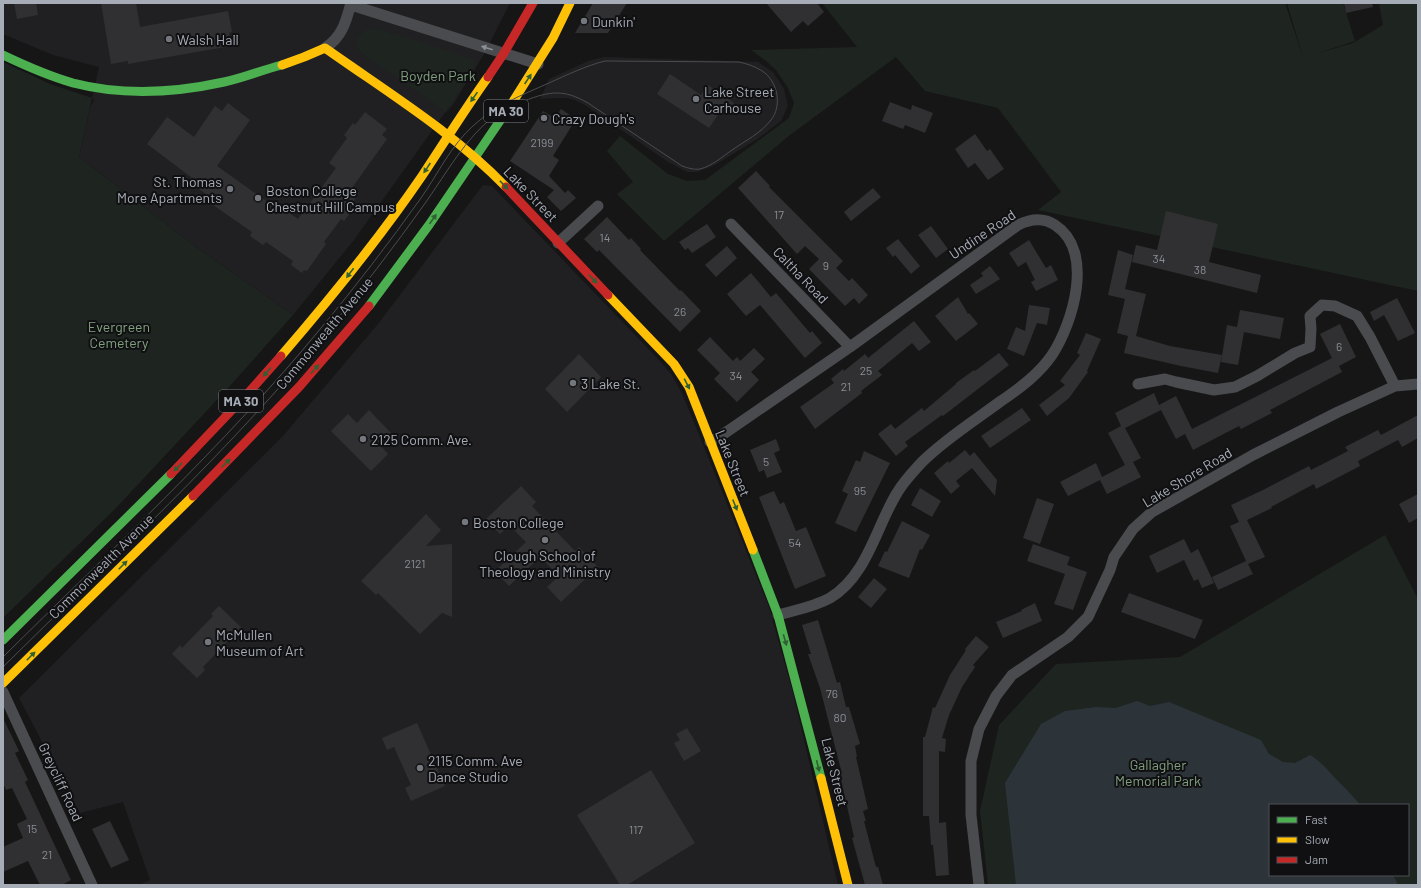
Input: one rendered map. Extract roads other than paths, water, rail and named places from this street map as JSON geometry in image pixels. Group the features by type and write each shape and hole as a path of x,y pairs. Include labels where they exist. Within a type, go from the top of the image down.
{"main road":[{"name":"Commonwealth Avenue","path":"3,640 188,457 271,368 340,286 422,176 504,53 533,3"},
{"name":"Commonwealth Avenue","path":"3,683 256,432 319,366 349,331 396,270 476,158 538,64 556,33 570,3"},
{"path":"3,55 43,73 73,83 114,91 152,93 236,80 298,60 325,48"},
{"name":"Lake Street","path":"325,48 448,135 476,158 497,178 674,364 689,387 778,615 812,741 848,885"}],"street":[{"name":"Commonwealth Avenue","path":"556,33 574,3"},
{"path":"325,48 334,42 343,28 351,4 538,64"},
{"path":"558,243 598,206"},
{"name":"Undine Road","path":"710,442 850,347 994,242 1023,223 1036,220 1050,222 1062,230 1069,239 1074,252 1076,265 1076,294 1064,331 1056,348 1046,362 1028,381 953,436 910,475 897,492 859,569 842,590 818,604 778,615"},
{"name":"Caltha Road","path":"731,224 850,347"},
{"path":"1138,384 1166,379 1214,390 1235,387 1295,353 1310,348 1310,316 1322,305 1335,306 1357,316 1370,337 1395,386"},
{"name":"Lake Shore Road","path":"979,885 971,807 971,761 979,729 996,696 1012,675 1068,637 1088,616 1110,570 1114,557 1133,529 1152,512 1253,455 1338,412 1395,386 1418,384"},
{"name":"Greycliff Road","path":"3,692 92,885"}],"tram line":[{"path":"3,657 166,497 284,372 385,248 421,198 458,141 482,118 519,96 590,65 605,61 739,62 759,69 765,73 773,83 777,95 777,108 767,125 713,164 700,169 682,166 588,103 572,95 557,93 542,95 512,106 494,116 465,145 426,202 352,301 250,420 169,504 3,667"}],"place":[{"name":"Dunkin'","path":"584,21"},
{"name":"Walsh Hall","path":"169,39"},
{"name":"Lake Street Carhouse","path":"696,99"},
{"name":"Crazy Dough's","path":"544,118"},
{"name":"St. Thomas More Apartments","path":"230,189"},
{"name":"Boston College Chestnut Hill Campus","path":"258,198"},
{"name":"3 Lake St.","path":"573,383"},
{"name":"2125 Comm. Ave.","path":"363,439"},
{"name":"Boston College","path":"465,522"},
{"name":"Clough School of Theology and Ministry","path":"545,540"},
{"name":"McMullen Museum of Art","path":"208,642"},
{"name":"2115 Comm. Ave Dance Studio","path":"420,768"}],"park label":[{"name":"Boyden Park","path":"438,75"},
{"name":"Evergreen Cemetery","path":"119,334"},
{"name":"Gallagher Memorial Park","path":"1158,772"}]}
